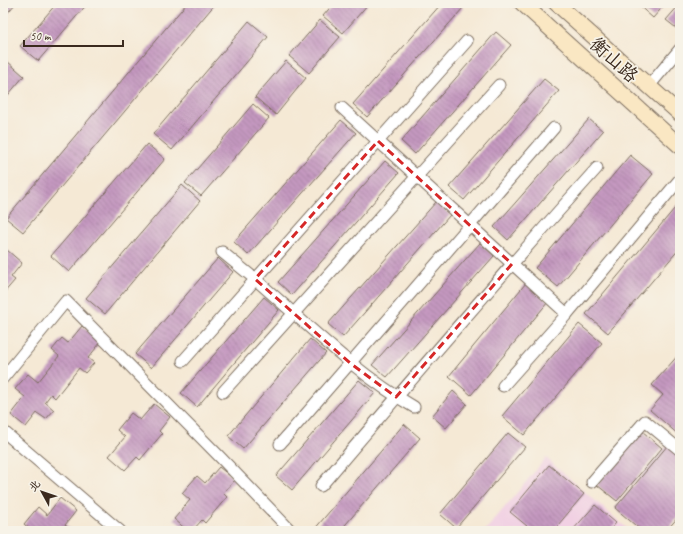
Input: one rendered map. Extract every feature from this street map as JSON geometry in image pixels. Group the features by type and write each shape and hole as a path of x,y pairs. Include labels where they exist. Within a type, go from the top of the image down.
{"street":[{"name":"衡山路","path":"522,3 680,146"},
{"name":"衡山路","path":"556,3 680,114"},
{"path":"183,361 467,41"},
{"path":"649,86 680,49"},
{"path":"223,392 499,85"},
{"path":"342,108 567,314"},
{"path":"280,444 554,128"},
{"path":"321,486 396,397 597,168"},
{"path":"503,386 567,314 680,179"},
{"path":"222,252 255,279 350,363 396,397 414,407"},
{"path":"3,378 66,301 291,531"},
{"path":"592,482 646,421 680,450"},
{"path":"3,430 120,531"}],"highlighted area":[{"path":"378,141 512,264 396,397 350,363 255,279"}],"shaded area":[{"path":"546,458 630,531 485,531"}],"building":[{"path":"3,3 16,3 3,18"},
{"path":"57,3 88,3 38,61 20,46"},
{"path":"187,3 216,3 23,232 6,218"},
{"path":"334,3 369,3 343,33 323,16"},
{"path":"442,3 456,3 463,8 367,117 353,104"},
{"path":"636,3 666,3 653,18"},
{"path":"680,4 680,31 666,20"},
{"path":"320,20 340,37 309,73 289,56"},
{"path":"249,21 268,37 172,150 153,134"},
{"path":"496,32 511,45 415,154 401,141"},
{"path":"7,61 24,76 3,101 3,65"},
{"path":"286,61 306,78 276,115 255,97"},
{"path":"544,79 559,91 464,200 449,187"},
{"path":"253,104 269,118 201,196 185,183"},
{"path":"589,119 603,131 508,240 494,227"},
{"path":"341,120 356,133 248,255 234,242"},
{"path":"147,144 165,159 69,272 51,256"},
{"path":"630,155 653,174 558,287 535,268"},
{"path":"385,161 399,173 292,295 278,282"},
{"path":"182,185 200,201 105,314 86,298"},
{"path":"436,202 450,215 343,337 328,324"},
{"path":"680,202 680,248 608,333 586,314"},
{"path":"480,243 494,256 387,377 372,365"},
{"path":"7,250 22,263 11,277 15,280 3,294 3,255"},
{"path":"218,258 233,272 151,368 135,354"},
{"path":"526,283 548,302 471,395 449,376"},
{"path":"264,297 279,310 197,407 181,393"},
{"path":"579,324 602,343 524,435 502,416"},
{"path":"82,326 101,342 88,358 94,363 85,373 79,368 55,398 51,394 45,402 54,410 46,419 37,413 26,427 11,415 25,397 15,389 28,374 38,382 59,356 52,350 62,338 68,343"},
{"path":"310,339 326,353 243,449 228,436"},
{"path":"680,353 680,436 650,410 663,395 652,385"},
{"path":"359,380 375,393 292,490 276,476"},
{"path":"453,391 467,404 446,428 432,416"},
{"path":"154,404 170,417 159,431 162,434 140,460 137,457 125,470 109,456 125,437 117,430 131,413 140,420"},
{"path":"404,424 420,438 340,531 313,531"},
{"path":"642,431 662,448 617,501 597,485"},
{"path":"508,433 525,447 456,528 440,514"},
{"path":"668,445 680,455 680,515 666,531 642,531 615,508"},
{"path":"549,465 584,494 553,531 533,531 510,512"},
{"path":"219,467 235,480 223,493 227,497 205,523 202,520 192,531 188,531 174,519 190,500 182,493 197,476 205,483"},
{"path":"60,498 76,511 65,525 72,531 32,531 24,524 38,507 47,515"},
{"path":"595,505 616,523 609,531 572,531"}]}
